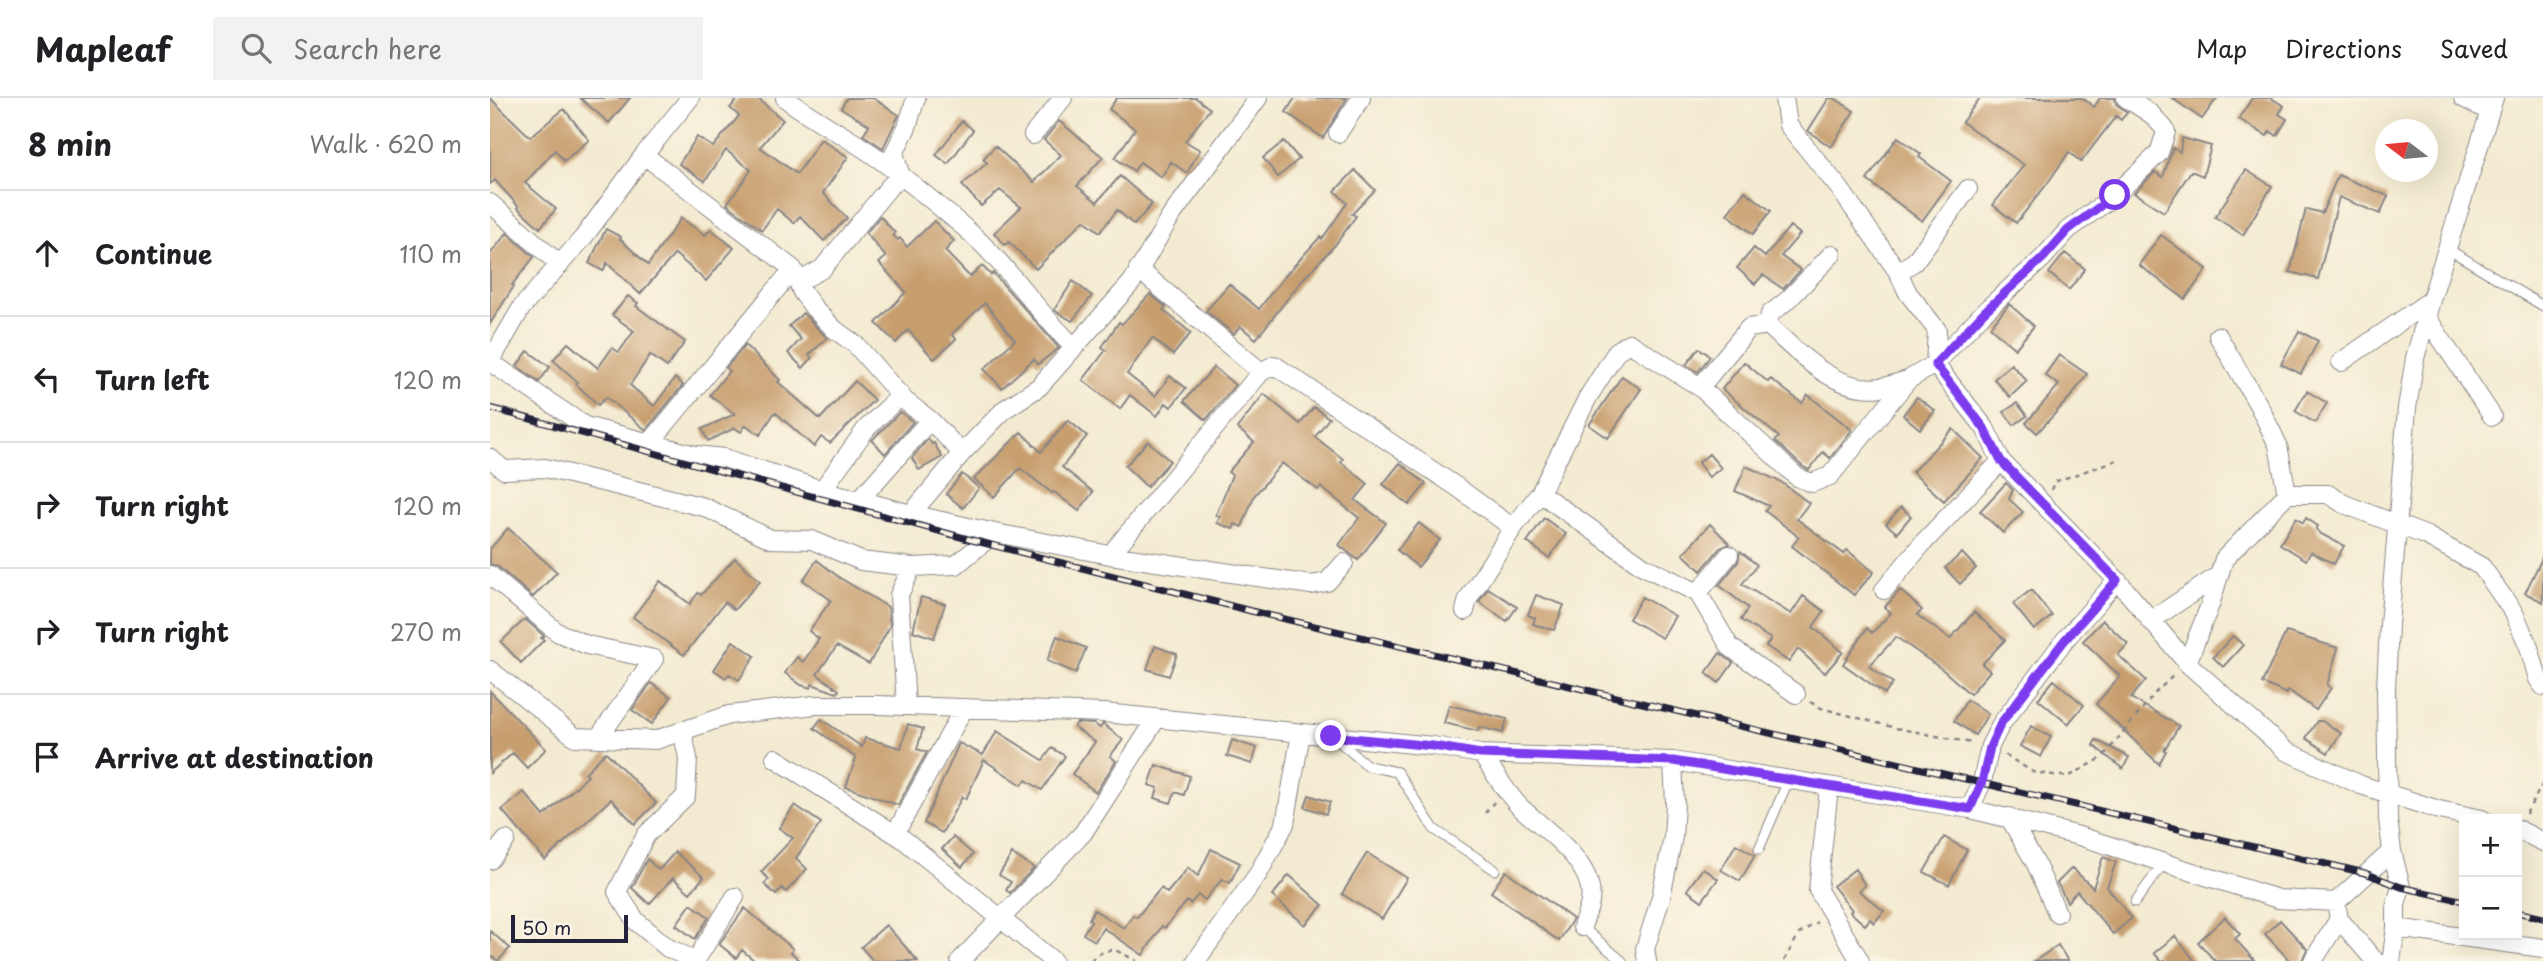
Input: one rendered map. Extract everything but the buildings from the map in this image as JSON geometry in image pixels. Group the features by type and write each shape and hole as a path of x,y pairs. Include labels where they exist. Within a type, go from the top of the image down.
{"street":[{"path":"690,98 583,238 522,307 490,362 585,426 695,455 723,458 822,490 911,514 1110,555 1311,585 1327,582 1344,563"},
{"path":"785,98 878,158 968,231 1018,282 1049,323 1074,346"},
{"path":"901,177 894,153 907,127 916,98"},
{"path":"1033,135 1063,98"},
{"path":"911,514 962,453 1005,409 1039,387 1132,282 1171,216 1258,98"},
{"path":"1338,133 1361,98"},
{"path":"1784,98 1788,125 1840,188 1898,272 1908,293 1937,330 1935,364 1984,428 2001,461 2117,580 2187,663 2286,751 2361,785 2459,814"},
{"path":"1700,387 1749,328 1768,326 1807,361 1843,383 1879,388 1908,380 1935,364 2068,230 2115,195 2159,153 2166,132 2164,128 2151,114 2126,98"},
{"path":"2391,961 2396,904 2401,887 2392,850 2387,792 2389,625 2407,408 2415,358 2491,104 2463,98"},
{"path":"644,155 795,275 814,308 834,329 856,345 901,395 962,453"},
{"path":"650,443 795,275 822,269 890,186 901,177"},
{"path":"1898,272 1914,262 1968,188"},
{"path":"490,203 560,265"},
{"path":"1768,326 1770,314 1789,299 1832,254"},
{"path":"1138,269 1261,372"},
{"path":"2341,362 2429,308"},
{"path":"2429,308 2492,416"},
{"path":"2218,336 2259,406 2278,445 2287,494"},
{"path":"1465,611 1468,599 1513,527 1540,493 1588,397 1617,351 1629,343 1700,387 1797,477 1812,483 1830,476 1908,380"},
{"path":"1110,555 1261,372 1274,365 1513,527"},
{"path":"822,490 866,429 901,395"},
{"path":"860,499 930,420"},
{"path":"490,458 504,470 545,468 704,507 771,540 812,540 861,561 912,567 956,565 995,533"},
{"path":"1884,590 1922,544 2001,461"},
{"path":"1540,493 1643,566 1698,593 1730,647 1796,694"},
{"path":"2187,663 2224,559 2287,494 2328,494 2344,504 2427,536 2482,567 2514,613 2543,686"},
{"path":"1698,593 1729,555"},
{"path":"906,706 900,595 912,567"},
{"path":"490,575 557,632 587,645 654,659 599,737"},
{"path":"2150,621 2219,575"},
{"path":"1970,809 1982,782 1990,747 2001,723 2064,641 2117,580"},
{"path":"490,670 575,737 656,740 729,715 815,705 906,706 1104,713 1433,746 1481,754 1673,761 1970,809 2078,836 2278,899 2337,910 2375,961"},
{"path":"895,834 964,708"},
{"path":"960,961 1083,833 1157,718"},
{"path":"682,730 688,758 687,796 646,835 617,892 636,921 667,948 696,960 736,897"},
{"path":"1196,961 1258,874 1285,824 1301,733"},
{"path":"1481,754 1518,804 1558,839 1579,863 1590,884 1591,900 1582,927"},
{"path":"775,758 895,834 1053,961"},
{"path":"1647,961 1645,949 1661,897 1673,836 1673,761"},
{"path":"1829,788 1818,890 1860,961"},
{"path":"2008,817 2036,864 2057,913"},
{"path":"2522,832 2543,842"},
{"path":"490,860 506,840"},
{"path":"2313,961 2337,910 2392,850"},
{"path":"2396,928 2543,948"}],"lane":[{"path":"2448,249 2543,306"},
{"path":"1331,736 1368,765 1397,772 1434,829 1495,870"},
{"path":"1759,849 1788,781"},
{"path":"2135,902 2163,864"},
{"path":"1582,927 1622,961"}],"path":[{"path":"2046,507 2054,482 2120,459"},
{"path":"2522,820 2543,783"},
{"path":"1784,961 1799,934 1832,914"},
{"path":"1091,961 1095,955 1113,949 1137,961"}],"railway":[{"path":"490,408 968,539 1251,611 2365,873 2401,887 2459,900"},
{"path":"2522,913 2543,918"}],"route":[{"path":"1331,736 1433,746 1481,754 1673,761 1970,809 1982,782 1990,747 2001,723 2064,641 2117,580 2001,461 1984,428 1935,364 2068,230 2115,195"}]}
